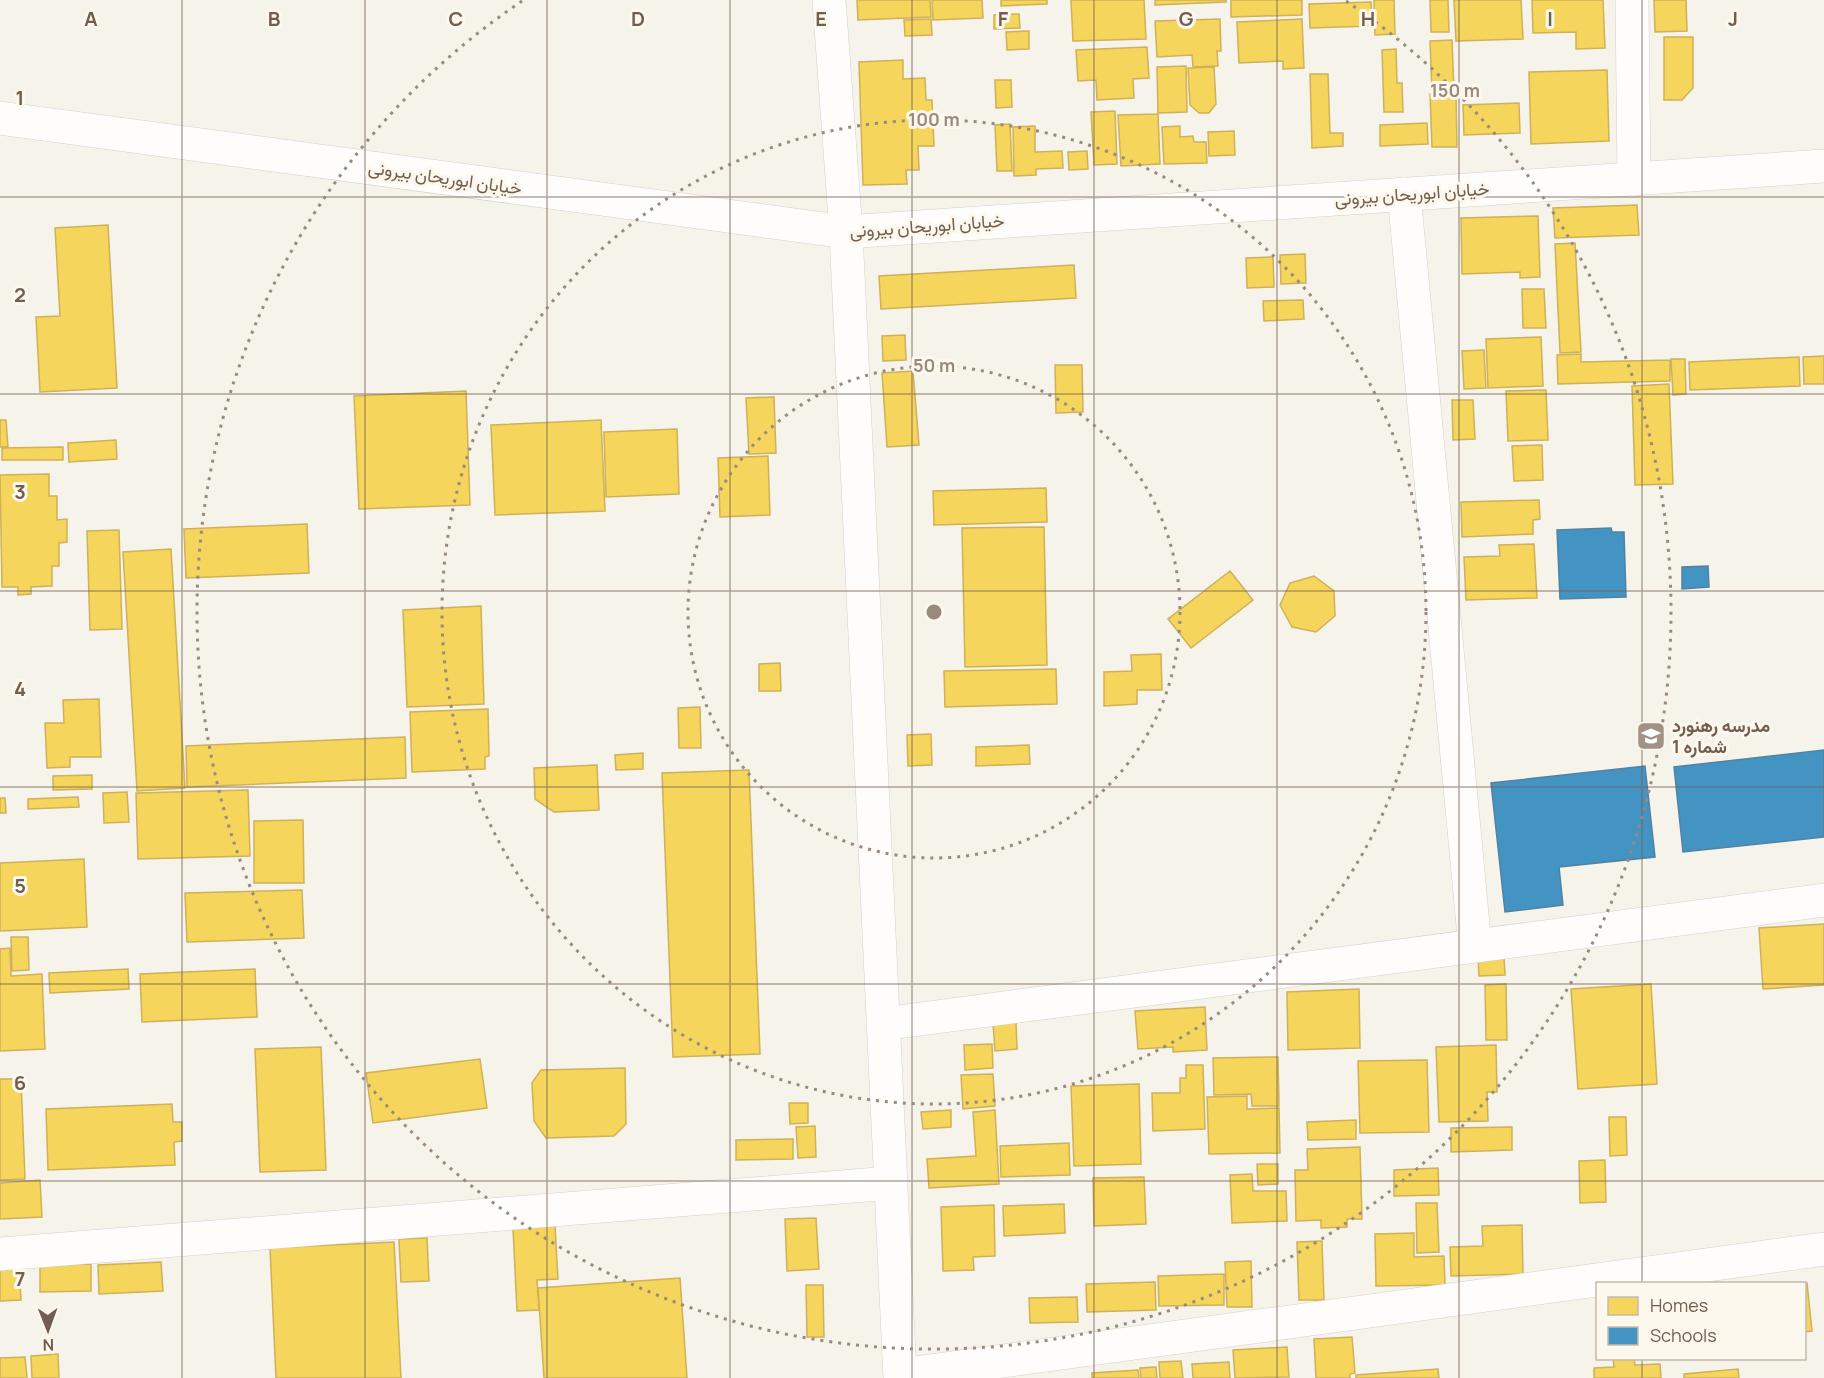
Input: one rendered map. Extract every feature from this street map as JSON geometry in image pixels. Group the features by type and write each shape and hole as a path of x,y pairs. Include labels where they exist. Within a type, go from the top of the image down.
{"street":[{"path":"829,0 846,232 900,1377 1824,1249"},
{"path":"1632,0 1634,179"},
{"name":"خیابان ابوریحان بیرونی","path":"0,118 846,232 1824,166"},
{"path":"1404,195 1475,946"},
{"path":"883,1024 1824,900"},
{"path":"0,1254 891,1183"}],"building: Homes":[{"path":"857,0 930,0 931,17 858,20"},
{"path":"932,0 982,0 983,18 933,20"},
{"path":"1001,0 1047,0 1047,4 1001,6"},
{"path":"1071,0 1144,0 1146,39 1073,41"},
{"path":"1155,0 1226,0 1226,2 1155,5"},
{"path":"1231,0 1302,0 1302,15 1231,17"},
{"path":"1374,0 1394,0 1395,34 1375,35"},
{"path":"1430,0 1448,0 1449,32 1431,32"},
{"path":"1454,0 1521,0 1523,39 1456,41"},
{"path":"1532,0 1603,0 1605,48 1576,49 1576,32 1533,33"},
{"path":"1654,0 1686,0 1687,31 1655,32"},
{"path":"1371,2 1372,26 1310,28 1309,4"},
{"path":"1019,14 1020,28 994,29 994,15"},
{"path":"931,19 932,35 905,36 904,20"},
{"path":"1220,19 1221,51 1217,51 1218,66 1193,67 1192,55 1157,57 1155,21"},
{"path":"1302,19 1304,68 1283,69 1283,61 1239,63 1237,22"},
{"path":"1029,31 1029,49 1007,50 1006,32"},
{"path":"1664,37 1693,37 1693,88 1682,100 1664,100"},
{"path":"1452,40 1454,92 1432,92 1430,41"},
{"path":"1147,47 1149,78 1133,79 1134,98 1097,100 1096,80 1078,81 1076,50"},
{"path":"1396,49 1397,83 1402,83 1403,112 1384,112 1382,50"},
{"path":"903,60 903,79 925,78 926,100 932,100 934,146 918,146 919,170 906,170 907,184 863,185 859,62"},
{"path":"1186,66 1187,112 1158,113 1157,67"},
{"path":"1214,67 1216,104 1209,113 1199,113 1190,105 1188,68"},
{"path":"1607,70 1609,141 1531,144 1529,72"},
{"path":"1310,74 1328,74 1330,133 1343,133 1343,146 1312,148"},
{"path":"995,80 1011,80 1012,107 996,108"},
{"path":"1430,94 1456,94 1457,147 1432,147"},
{"path":"1519,103 1520,133 1464,135 1463,105"},
{"path":"1115,111 1117,164 1094,165 1091,112"},
{"path":"1158,114 1160,164 1121,166 1118,115"},
{"path":"1427,123 1428,144 1380,146 1380,125"},
{"path":"1010,124 1012,171 997,171 995,125"},
{"path":"1035,126 1035,152 1062,151 1063,168 1036,169 1036,175 1014,176 1013,127"},
{"path":"1180,126 1180,137 1193,136 1194,142 1206,142 1207,163 1164,164 1162,127"},
{"path":"1234,131 1235,155 1209,156 1208,132"},
{"path":"1087,151 1088,169 1069,170 1068,152"},
{"path":"1637,205 1639,235 1555,238 1553,208"},
{"path":"1538,216 1540,277 1520,278 1520,272 1462,274 1461,218"},
{"path":"108,225 117,388 40,392 36,317 60,316 55,228"},
{"path":"1575,243 1581,352 1560,353 1555,244"},
{"path":"1305,254 1306,283 1281,284 1280,255"},
{"path":"1273,257 1274,287 1247,288 1246,258"},
{"path":"1074,265 1076,298 881,309 879,276"},
{"path":"1522,289 1544,289 1546,328 1523,328"},
{"path":"1303,300 1304,319 1264,321 1263,301"},
{"path":"905,335 906,360 883,361 882,336"},
{"path":"1541,337 1543,386 1488,388 1486,339"},
{"path":"1484,350 1486,388 1464,389 1462,351"},
{"path":"1581,354 1581,362 1670,360 1670,381 1558,384 1557,355"},
{"path":"1824,356 1824,384 1804,384 1803,357"},
{"path":"1799,357 1800,386 1690,390 1689,362"},
{"path":"1671,359 1685,359 1686,394 1673,395"},
{"path":"1055,365 1082,365 1083,412 1056,413"},
{"path":"913,371 919,445 887,447 882,373"},
{"path":"1669,384 1673,484 1635,485 1632,386"},
{"path":"1546,390 1548,440 1508,441 1506,391"},
{"path":"466,391 470,505 359,509 354,396"},
{"path":"774,397 776,453 749,454 746,398"},
{"path":"1452,400 1473,400 1475,439 1453,440"},
{"path":"0,420 6,420 8,447 0,447"},
{"path":"601,420 605,511 495,515 491,425"},
{"path":"677,429 679,494 606,497 604,432"},
{"path":"116,440 117,459 69,462 68,443"},
{"path":"1542,445 1543,480 1514,481 1512,446"},
{"path":"63,447 63,460 2,460 2,448"},
{"path":"768,456 770,515 720,517 718,458"},
{"path":"49,474 49,496 57,496 57,520 67,519 67,542 59,543 59,566 52,566 52,586 31,587 31,594 18,595 18,587 2,587 0,475"},
{"path":"1046,488 1047,522 934,525 933,491"},
{"path":"1539,500 1540,519 1533,520 1533,534 1462,537 1461,502"},
{"path":"307,524 309,573 186,578 184,529"},
{"path":"1044,527 1047,665 965,667 962,528"},
{"path":"119,530 122,629 90,630 87,531"},
{"path":"1534,544 1537,598 1466,600 1464,557 1500,556 1499,545"},
{"path":"171,549 185,788 137,791 123,552"},
{"path":"1230,571 1253,600 1191,648 1168,619"},
{"path":"1314,576 1334,591 1335,616 1316,632 1292,627 1280,605 1290,583"},
{"path":"481,606 484,704 407,707 403,610"},
{"path":"1161,654 1162,690 1137,690 1137,704 1104,706 1104,672 1132,671 1131,655"},
{"path":"780,663 781,691 759,691 759,664"},
{"path":"1056,669 1057,704 945,707 944,671"},
{"path":"99,699 101,757 70,757 70,767 47,768 45,723 64,723 63,700"},
{"path":"700,707 701,748 679,748 678,708"},
{"path":"488,709 489,756 485,757 485,769 412,772 410,712"},
{"path":"931,734 932,765 908,766 907,735"},
{"path":"405,737 406,778 187,787 186,746"},
{"path":"1029,745 1030,764 976,766 976,747"},
{"path":"643,753 643,769 616,770 615,755"},
{"path":"597,765 599,810 554,812 535,799 534,768"},
{"path":"749,770 760,1054 673,1057 662,773"},
{"path":"92,775 92,789 53,790 53,776"},
{"path":"248,790 250,856 138,859 136,793"},
{"path":"127,792 129,822 104,823 103,793"},
{"path":"78,797 79,807 28,809 28,799"},
{"path":"0,798 5,798 6,813 0,813"},
{"path":"303,820 304,883 254,883 254,821"},
{"path":"84,859 87,927 0,931 0,863"},
{"path":"302,890 304,938 187,942 185,893"},
{"path":"1824,924 1824,985 1763,989 1759,928"},
{"path":"11,937 28,937 29,970 12,971"},
{"path":"10,948 11,976 42,974 45,1049 0,1051 0,949"},
{"path":"1478,957 1504,957 1505,975 1479,976"},
{"path":"128,969 129,989 50,993 49,973"},
{"path":"255,969 257,1017 142,1022 140,974"},
{"path":"1506,984 1507,1040 1486,1040 1485,985"},
{"path":"1651,984 1657,1084 1578,1089 1571,989"},
{"path":"1359,989 1360,1048 1288,1050 1287,992"},
{"path":"1205,1007 1207,1050 1173,1052 1173,1047 1138,1049 1135,1011"},
{"path":"1016,1022 1017,1049 995,1051 993,1023"},
{"path":"992,1044 993,1068 965,1070 964,1045"},
{"path":"1496,1045 1497,1092 1487,1092 1488,1121 1439,1122 1436,1047"},
{"path":"321,1047 326,1170 260,1172 255,1049"},
{"path":"1278,1057 1279,1106 1252,1106 1251,1094 1214,1095 1213,1058"},
{"path":"480,1059 487,1108 373,1123 366,1073"},
{"path":"1427,1060 1429,1132 1360,1133 1358,1061"},
{"path":"1186,1065 1203,1065 1205,1129 1153,1131 1152,1093 1180,1093 1180,1078 1186,1078"},
{"path":"625,1068 626,1124 614,1136 546,1138 534,1121 532,1083 541,1070"},
{"path":"993,1074 995,1106 963,1109 961,1075"},
{"path":"0,1079 21,1079 25,1179 0,1180"},
{"path":"1139,1084 1141,1164 1074,1166 1071,1086"},
{"path":"1247,1096 1247,1109 1279,1108 1280,1153 1209,1154 1207,1097"},
{"path":"789,1103 808,1103 808,1123 790,1124"},
{"path":"172,1104 173,1122 182,1122 182,1141 174,1142 175,1165 48,1170 46,1109"},
{"path":"951,1110 951,1127 923,1129 921,1112"},
{"path":"995,1110 999,1184 929,1188 927,1159 976,1156 973,1112"},
{"path":"1609,1117 1626,1117 1627,1155 1610,1156"},
{"path":"1356,1120 1356,1139 1308,1140 1307,1122"},
{"path":"815,1126 816,1157 798,1158 796,1127"},
{"path":"1512,1127 1512,1150 1451,1152 1451,1128"},
{"path":"793,1139 793,1159 736,1160 736,1140"},
{"path":"1069,1143 1070,1175 1001,1177 1000,1146"},
{"path":"1360,1147 1362,1219 1347,1219 1347,1227 1321,1228 1321,1220 1296,1221 1295,1170 1308,1170 1307,1149"},
{"path":"1605,1160 1606,1202 1580,1203 1579,1161"},
{"path":"1257,1164 1278,1164 1278,1184 1258,1185"},
{"path":"1438,1168 1439,1195 1394,1196 1394,1170"},
{"path":"1252,1174 1253,1191 1286,1191 1287,1221 1232,1223 1230,1175"},
{"path":"1144,1177 1146,1224 1094,1226 1093,1178"},
{"path":"40,1180 42,1217 0,1219 0,1183"},
{"path":"1416,1203 1437,1203 1439,1252 1417,1253"},
{"path":"1064,1204 1065,1233 1004,1236 1003,1206"},
{"path":"994,1205 995,1256 973,1257 974,1270 943,1271 941,1207"},
{"path":"816,1218 819,1269 787,1271 785,1219"},
{"path":"1522,1225 1523,1274 1451,1276 1450,1247 1483,1246 1482,1226"},
{"path":"555,1226 558,1279 537,1280 539,1310 517,1311 513,1228"},
{"path":"1414,1233 1414,1257 1444,1256 1445,1285 1376,1286 1375,1234"},
{"path":"427,1238 429,1281 401,1282 399,1239"},
{"path":"1322,1241 1324,1300 1299,1300 1297,1242"},
{"path":"394,1242 401,1378 276,1378 270,1248"},
{"path":"1251,1261 1252,1307 1227,1307 1225,1262"},
{"path":"161,1262 163,1291 99,1294 98,1265"},
{"path":"19,1263 21,1300 0,1301 0,1264"},
{"path":"91,1264 91,1291 40,1292 40,1265"},
{"path":"1224,1274 1224,1305 1159,1306 1158,1276"},
{"path":"680,1278 687,1378 544,1378 538,1288"},
{"path":"1155,1282 1156,1310 1087,1312 1086,1284"},
{"path":"1806,1283 1812,1331 1806,1332"},
{"path":"806,1285 823,1285 824,1337 807,1337"},
{"path":"1077,1297 1078,1322 1030,1323 1029,1298"},
{"path":"1352,1337 1355,1373 1350,1374 1350,1378 1316,1378 1314,1339"},
{"path":"1287,1347 1289,1377 1235,1378 1233,1350"},
{"path":"58,1354 59,1378 32,1378 31,1356"},
{"path":"25,1357 27,1378 0,1378 0,1358"},
{"path":"1613,1360 1634,1360 1635,1365 1660,1364 1661,1378 1594,1378 1594,1368 1614,1367"},
{"path":"1181,1361 1183,1378 1160,1378 1159,1362"},
{"path":"1229,1362 1230,1378 1193,1378 1192,1364"},
{"path":"1156,1367 1157,1378 1141,1378 1140,1368"},
{"path":"1438,1369 1439,1378 1356,1378 1356,1375"},
{"path":"1738,1369 1739,1378 1684,1378 1684,1374"},
{"path":"1138,1370 1139,1378 1092,1378 1092,1373"}],"building: Schools":[{"path":"1611,528 1612,532 1624,532 1626,597 1560,599 1557,530"},
{"path":"1708,566 1709,587 1682,589 1682,567"},
{"path":"1824,750 1824,837 1683,852 1674,767"},
{"path":"1645,766 1655,857 1559,867 1563,905 1505,912 1491,783"}],"place":[{"name":"مدرسه رهنورد شماره 1","path":"1651,736"}]}
